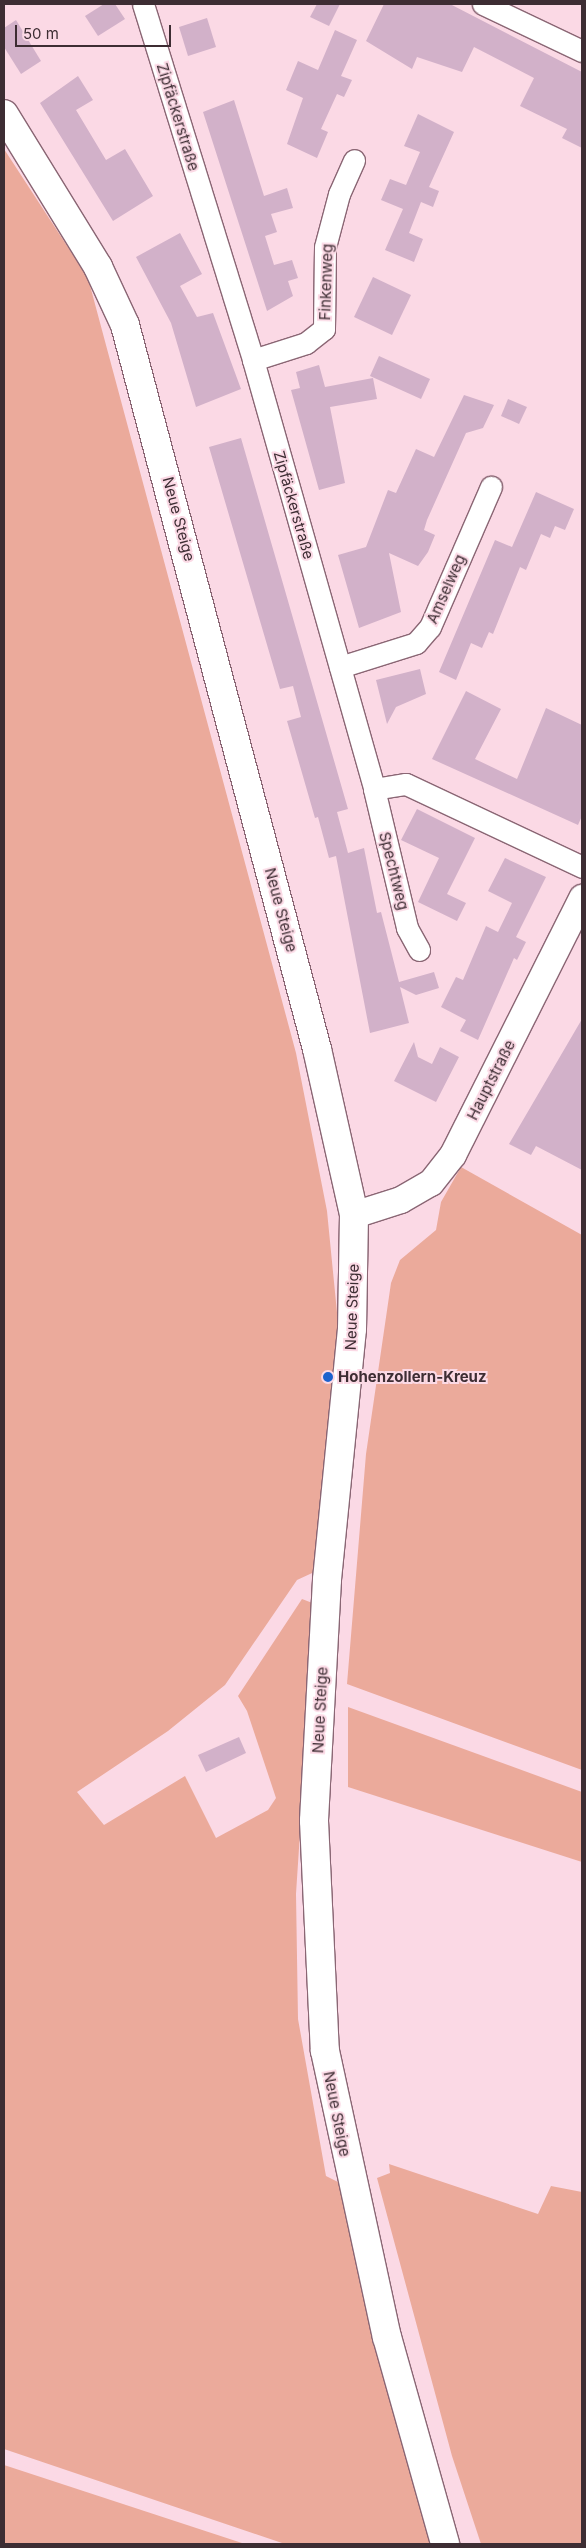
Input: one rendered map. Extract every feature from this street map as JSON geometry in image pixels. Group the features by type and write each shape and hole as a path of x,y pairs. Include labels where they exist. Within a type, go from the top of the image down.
{"main road":[{"name":"Neue Steige","path":"4,114 98,267 125,324 317,1050 354,1215 352,1329 327,1580 314,1821 325,2051 387,2337 445,2544"}],"street":[{"name":"Zipfäckerstraße","path":"143,4 253,360 374,790"},
{"path":"489,5 582,51"},
{"name":"Finkenweg","path":"253,360 306,343 324,329 325,247 339,194 354,160"},
{"name":"Amselweg","path":"340,667 416,643 430,627 491,487"},
{"path":"374,790 406,784 582,867"},
{"name":"Spechtweg","path":"374,790 408,928 419,950"},
{"name":"Hauptstraße","path":"354,1215 401,1200 431,1183 453,1155 582,898"}],"shaded area":[{"path":"4,149 88,278 296,1053 327,1211 341,1353 323,1568 297,1580 225,1685 168,1731 77,1792 104,1825 185,1776 216,1838 268,1810 276,1798 247,1711 238,1696 302,1599 315,1604 296,1894 298,2019 326,2176 340,2183 436,2544 285,2544 4,2449"},
{"path":"461,1167 582,1235 582,1770 347,1684 366,1454 391,1283 400,1260 436,1230 441,1202"},
{"path":"348,1707 582,1792 582,1862 348,1787"},
{"path":"389,2164 538,2214 551,2186 582,2192 582,2544 481,2544 452,2456 377,2178 390,2173"},
{"path":"4,2465 245,2544 4,2544"}],"building":[{"path":"104,4 115,4 125,19 98,36 85,16"},
{"path":"317,4 340,4 329,26 310,17"},
{"path":"384,4 450,4 582,72 582,148 562,138 567,129 520,106 534,78 474,47 462,72 417,57 412,69 366,41"},
{"path":"207,18 216,47 188,56 179,27"},
{"path":"16,20 41,61 21,74 4,47 4,28"},
{"path":"335,30 357,40 341,76 352,80 344,97 337,94 321,129 328,132 317,158 287,144 303,98 286,90 298,61 318,70"},
{"path":"78,76 93,100 76,110 106,160 125,149 153,196 113,221 40,103"},
{"path":"234,100 264,196 287,188 293,208 271,214 277,232 265,236 274,265 292,260 298,278 288,281 293,296 267,311 203,112"},
{"path":"418,114 454,132 429,187 439,191 433,207 421,202 409,233 423,239 414,262 385,250 403,209 381,200 390,179 406,185 420,152 404,146"},
{"path":"180,233 202,274 180,286 197,317 213,313 241,389 196,407 171,323 136,257"},
{"path":"373,277 411,295 392,335 354,317"},
{"path":"379,356 430,379 421,399 370,376"},
{"path":"319,365 325,387 373,378 377,399 330,407 345,483 319,490 291,390 300,388 296,372"},
{"path":"464,395 494,405 483,428 466,433 427,520 424,530 435,535 428,552 418,566 389,553 401,612 359,628 338,555 366,547 388,490 396,493 416,449 434,457"},
{"path":"508,399 527,407 519,424 501,416"},
{"path":"241,438 348,809 337,812 348,853 364,848 377,913 381,912 399,982 434,972 439,988 416,995 400,987 409,1023 370,1033 336,856 329,858 318,817 315,818 287,721 301,717 293,686 280,689 209,447"},
{"path":"536,492 574,509 565,530 555,526 550,538 541,534 526,570 520,567 493,634 489,632 482,648 471,643 456,680 439,672 495,540 512,547"},
{"path":"420,669 426,694 396,707 387,724 376,680"},
{"path":"466,691 501,709 475,759 517,779 546,708 582,725 582,816 578,825 432,759"},
{"path":"417,809 475,838 447,894 466,903 457,921 418,902 439,858 401,840"},
{"path":"505,858 546,877 516,937 526,942 517,960 514,958 478,1040 460,1031 466,1020 441,1007 456,977 463,980 486,926 498,932 512,903 488,891"},
{"path":"582,1019 582,1170 536,1146 531,1155 509,1144"},
{"path":"414,1042 418,1057 432,1064 440,1047 459,1057 436,1102 394,1081"},
{"path":"239,1737 246,1753 206,1772 198,1755"}],"place":[{"name":"Hohenzollern-Kreuz","path":"328,1377"}]}
